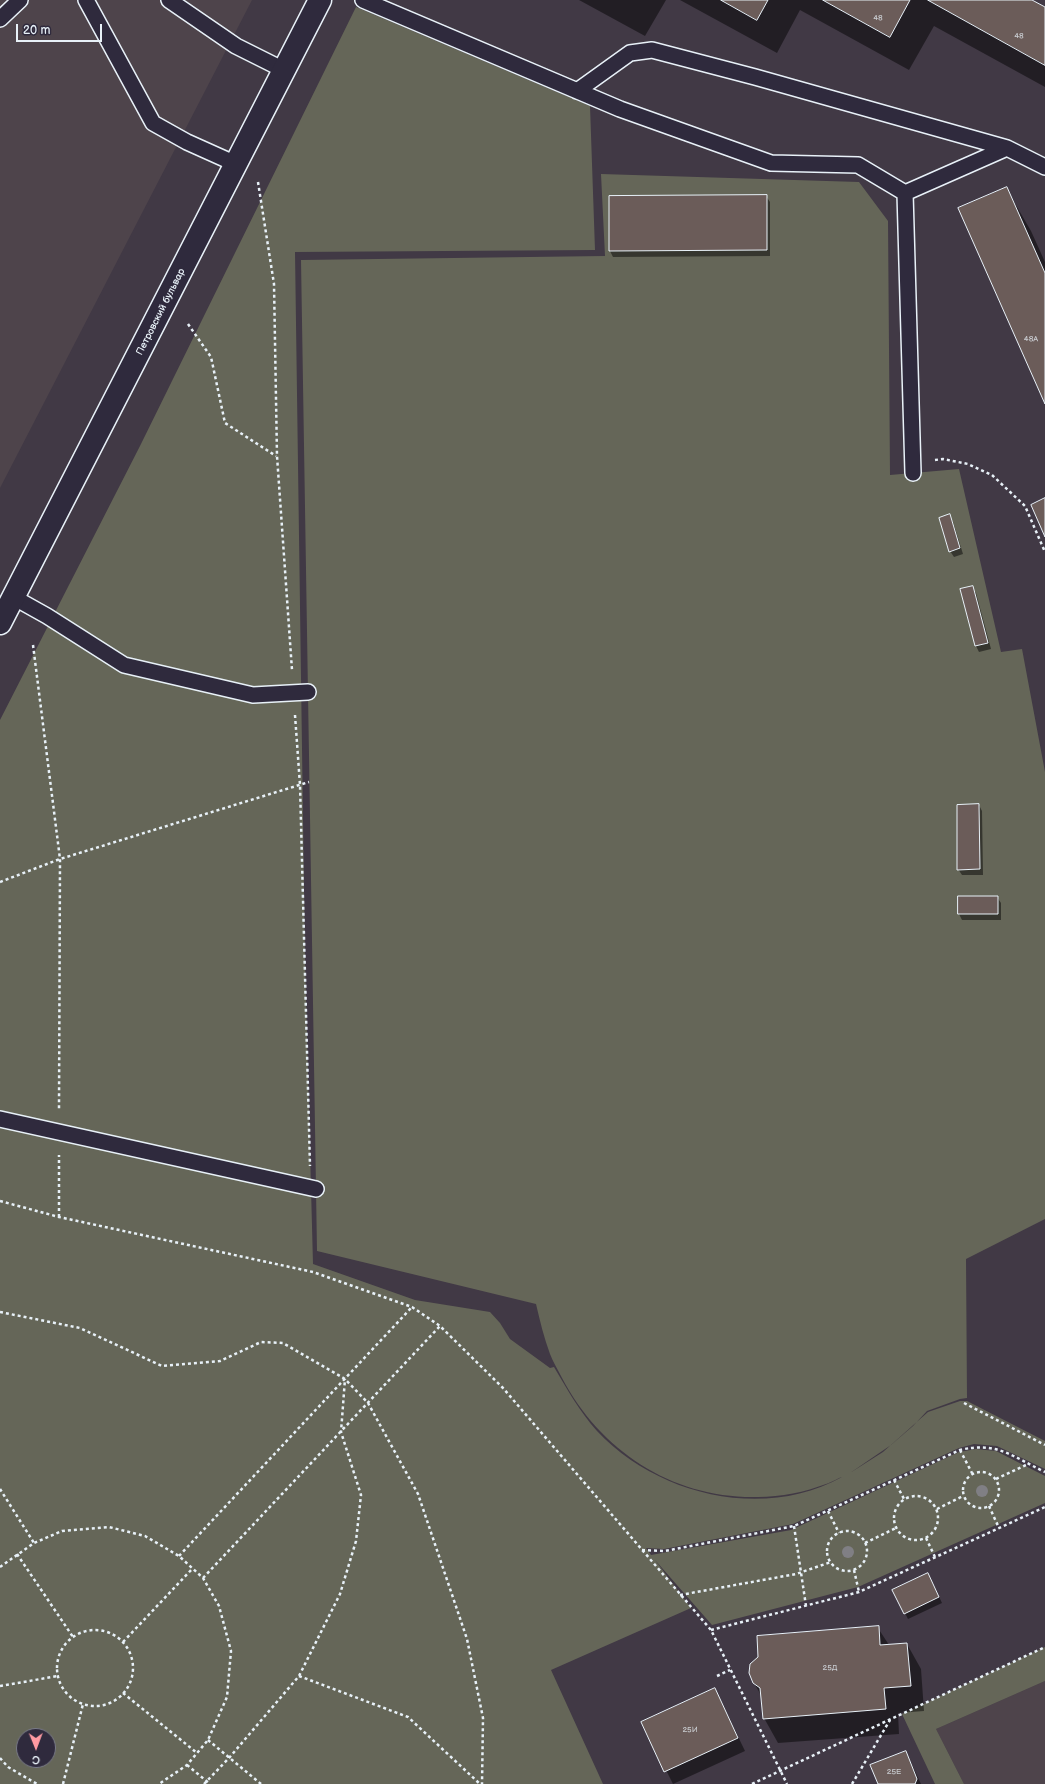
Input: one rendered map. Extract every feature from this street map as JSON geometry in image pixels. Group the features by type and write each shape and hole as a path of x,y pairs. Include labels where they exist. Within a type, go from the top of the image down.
{"street":[{"name":"Петровский бульвар","path":"0,623 320,0"}],"lane":[{"path":"0,19 20,0"},
{"path":"86,0 153,123 187,142 236,164"},
{"path":"169,0 236,46 284,70"},
{"path":"363,0 620,109 771,163 858,165 905,193"},
{"path":"577,91 630,53 652,50 755,76 1007,148 1045,167"},
{"path":"905,193 1007,148"},
{"path":"905,193 913,467"},
{"path":"13,597 47,616 124,665 254,695 308,692"},
{"path":"0,1119 316,1189"}],"path":[{"path":"188,324 211,357 225,424 277,456"},
{"path":"913,467 943,459 968,464 992,475 1025,506 1045,552"},
{"path":"33,645 60,860 59,1217"},
{"path":"0,882 60,860 309,782"},
{"path":"0,1201 59,1217 313,1272 412,1307 440,1326 503,1388 711,1630 786,1784"},
{"path":"179,1556 412,1307"},
{"path":"0,1312 80,1328 162,1366 220,1361 260,1342 283,1343 345,1379 368,1403 418,1494 467,1639 483,1718 481,1784"},
{"path":"203,1578 440,1326"},
{"path":"204,1784 229,1758 299,1676 340,1594 356,1541 361,1495 341,1432 345,1379"},
{"path":"964,1403 1045,1445"},
{"path":"642,1550 665,1550 794,1526 960,1450 975,1446 996,1448 1045,1472"},
{"path":"960,1450 972,1473"},
{"path":"996,1479 1028,1464"},
{"path":"986,1472 996,1479 998,1485 997,1498 989,1506 977,1508 971,1506 963,1496 963,1485 965,1480 972,1473 986,1472"},
{"path":"894,1480 904,1499"},
{"path":"0,1489 34,1543"},
{"path":"918,1495 930,1500 937,1509 939,1520 937,1527 926,1538 911,1540 904,1536 896,1528 893,1516 898,1504 904,1499 918,1495"},
{"path":"937,1509 963,1496"},
{"path":"989,1506 999,1528"},
{"path":"711,1630 859,1592 1045,1507"},
{"path":"828,1510 839,1533"},
{"path":"794,1526 806,1606"},
{"path":"0,1567 34,1543 62,1530 109,1527 145,1536 179,1556 194,1568 203,1578 219,1606 231,1651 227,1698 208,1740 188,1765 159,1784"},
{"path":"865,1543 896,1528"},
{"path":"852,1532 858,1535 865,1543 867,1550 866,1557 859,1567 854,1570 841,1570 831,1562 828,1556 829,1543 839,1533 852,1532"},
{"path":"926,1538 935,1557"},
{"path":"17,1554 73,1637"},
{"path":"0,1560 3,1564"},
{"path":"680,1595 801,1573 831,1562"},
{"path":"124,1642 194,1568"},
{"path":"854,1570 859,1592"},
{"path":"90,1630 102,1630 114,1635 124,1642 130,1652 133,1664 133,1677 128,1688 119,1698 108,1704 95,1706 82,1704 71,1698 63,1688 58,1676 57,1664 61,1651 73,1637 90,1630"},
{"path":"752,1784 1045,1647"},
{"path":"717,1676 730,1670"},
{"path":"0,1686 58,1676"},
{"path":"299,1676 408,1717 481,1784"},
{"path":"123,1693 197,1753"},
{"path":"63,1784 82,1704"},
{"path":"852,1784 890,1720"},
{"path":"208,1740 262,1784"},
{"path":"0,1758 8,1767 37,1784"},
{"path":"188,1765 210,1784"}],"shaded area":[{"path":"0,0 252,0 0,488"},
{"path":"1045,1681 1045,1784 964,1784 936,1729"}],"green space":[{"path":"356,7 590,106 595,250 295,252 305,960 313,1264 415,1300 490,1312 500,1323 510,1339 550,1368 554,1367 579,1408 591,1424 622,1453 649,1471 680,1485 694,1489 669,1480 643,1466 619,1449 597,1428 578,1404 551,1357 536,1304 317,1251 301,260 605,256 601,174 859,182 888,221 890,475 959,469 1001,652 1022,649 1045,772 1045,1219 966,1259 967,1398 960,1399 927,1411 917,1422 928,1412 960,1401 967,1401 1045,1441 1045,1469 997,1446 974,1444 959,1448 793,1524 664,1549 646,1548 651,1555 791,1530 959,1452 976,1449 996,1451 1045,1476 1045,1503 858,1587 712,1625 655,1560 691,1608 551,1670 603,1784 0,1784 0,720 140,446","holes":["890,1445 883,1452 850,1473","825,1484 811,1490 794,1494","699,1490 727,1495 758,1497 792,1494 779,1497 746,1499 712,1494"]},
{"path":"1045,1647 1045,1681 936,1729 964,1784 935,1784 902,1714"}],"building":[{"path":"721,0 768,0 757,20"},
{"path":"823,0 910,0 890,37"},
{"path":"928,0 1032,0 1045,7 1045,65"},
{"path":"1007,187 1045,273 1045,404 958,208"},
{"path":"767,195 767,250 609,251 609,196"},
{"path":"1045,498 1045,537 1031,505"},
{"path":"950,514 960,548 949,552 939,518"},
{"path":"973,586 988,643 975,646 960,589"},
{"path":"979,804 980,869 957,870 957,805"},
{"path":"958,896 998,896 998,914 958,914"},
{"path":"928,1573 939,1597 904,1614 892,1590"},
{"path":"879,1626 880,1645 907,1643 911,1686 884,1688 886,1709 763,1719 760,1688 753,1683 749,1673 750,1664 758,1657 757,1636"},
{"path":"715,1688 738,1738 664,1772 641,1722"},
{"path":"906,1751 917,1779 915,1784 878,1784 870,1765"}]}
